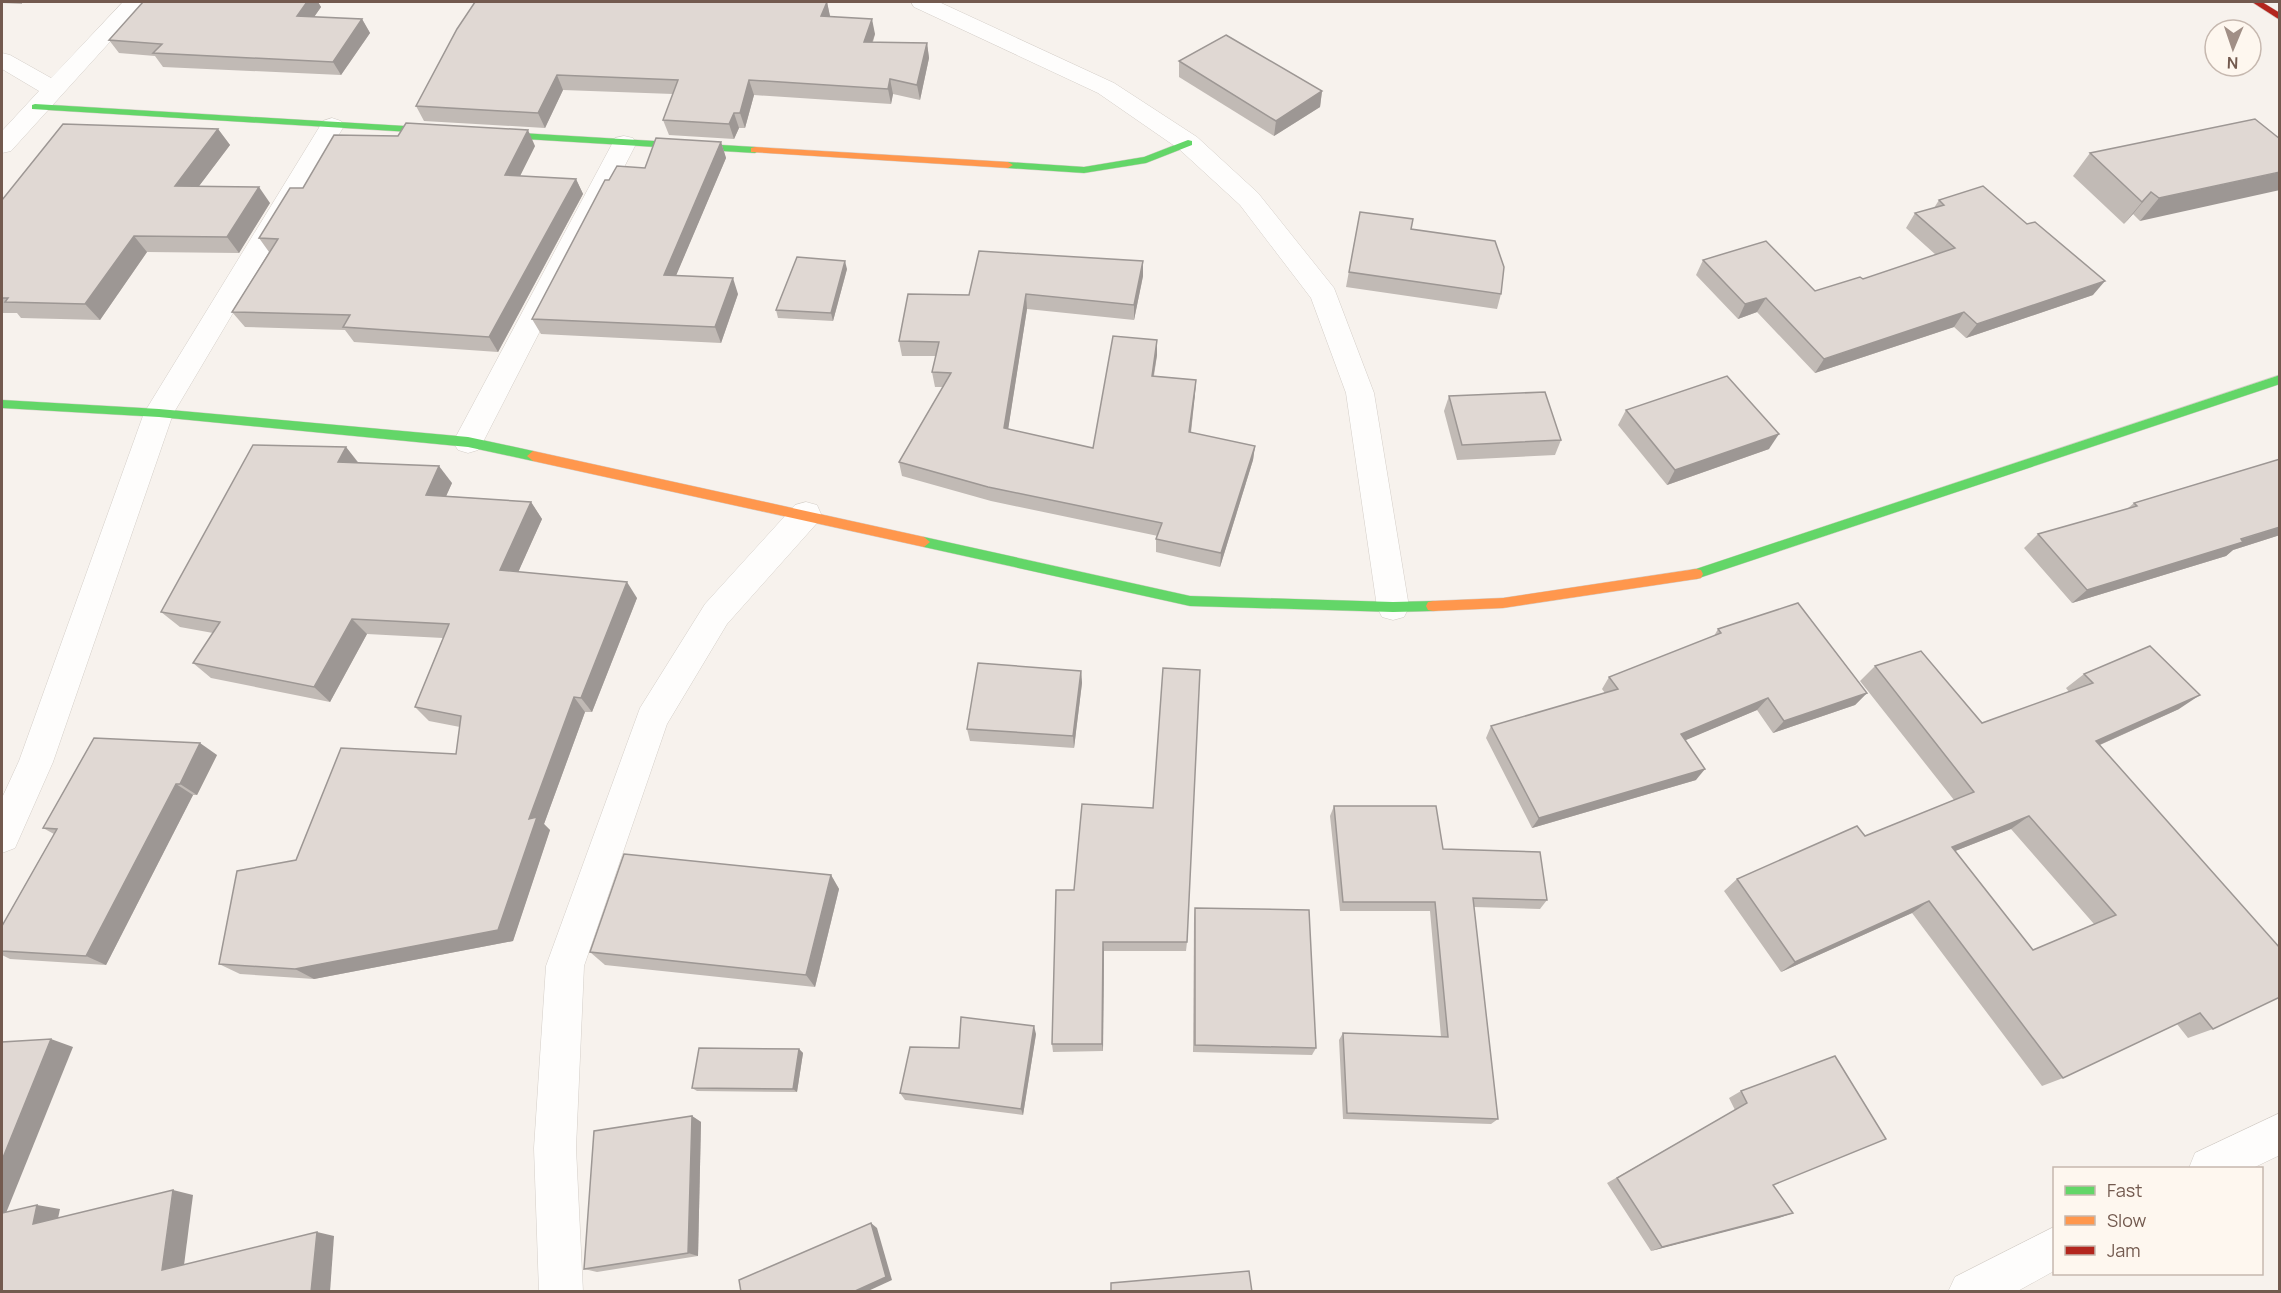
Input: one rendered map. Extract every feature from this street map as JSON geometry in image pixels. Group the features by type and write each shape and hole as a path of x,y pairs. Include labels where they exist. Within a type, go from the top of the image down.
{"street":[{"path":"2,145 52,88 135,2"},
{"path":"922,2 1106,88 1188,143 1249,199 1324,295 1360,393 1393,607"},
{"path":"2257,2 2280,17"},
{"path":"2,60 52,88"},
{"path":"35,107 1084,170 1146,160 1188,143"},
{"path":"2,836 36,762 159,413 332,126"},
{"path":"468,442 624,144"},
{"path":"2,404 159,413 468,442 806,514 1190,601 1393,607 1503,603 1693,575 2280,379"},
{"path":"561,1292 555,1148 566,966 652,719 716,614 806,514"},
{"path":"2212,1167 2280,1133"},
{"path":"1970,1292 2053,1249"}],"building":[{"path":"143,2 307,2 297,16 362,19 333,62 153,53 162,44 109,40"},
{"path":"475,2 827,2 821,16 872,19 864,42 927,43 917,85 890,79 888,89 749,80 740,113 734,113 729,124 663,120 678,80 557,75 538,113 416,106 457,29"},
{"path":"1226,35 1322,91 1276,121 1179,61"},
{"path":"2255,119 2280,139 2280,172 2159,198 2151,192 2142,202 2090,153"},
{"path":"406,123 528,130 505,175 576,179 489,337 343,327 350,315 232,312 278,239 259,238 290,188 303,188 334,135 398,136"},
{"path":"63,124 218,129 175,186 259,187 227,237 134,236 85,304 5,302 8,298 2,298 2,200"},
{"path":"656,138 721,142 664,275 733,278 715,327 532,319 605,180 609,180 617,166 645,168"},
{"path":"1983,186 2027,224 2035,222 2105,281 1977,324 1964,312 1824,359 1766,298 1745,304 1703,260 1766,241 1815,291 1860,277 1863,279 1955,248 1915,213 1944,205 1939,200"},
{"path":"1360,212 1413,219 1411,229 1495,241 1504,267 1501,294 1349,272"},
{"path":"979,251 1143,261 1134,305 1026,294 1004,428 1093,448 1113,336 1157,340 1152,376 1196,380 1189,432 1255,446 1221,553 1156,539 1162,523 988,487 899,462 951,373 932,372 939,342 899,341 908,294 969,295"},
{"path":"797,257 845,261 831,313 776,310"},
{"path":"1727,376 1779,434 1675,470 1626,410"},
{"path":"1545,392 1561,440 1462,445 1449,396"},
{"path":"253,445 346,447 338,462 439,466 426,495 531,502 500,570 627,582 581,698 574,697 529,819 537,817 498,930 295,969 219,964 237,871 296,860 341,748 456,754 461,716 415,707 449,624 352,619 314,687 193,663 220,622 161,612"},
{"path":"2280,459 2280,527 2241,539 2243,542 2087,590 2038,534 2137,506 2134,503"},
{"path":"1798,603 1867,693 1784,721 1768,698 1681,734 1705,769 1539,818 1491,726 1618,689 1609,677 1721,633 1718,629"},
{"path":"2150,646 2200,695 2096,741 2280,948 2280,997 2213,1029 2200,1013 2063,1078 1929,901 1795,962 1737,879 1857,826 1865,836 1974,792 1875,666 1921,651 1982,723 2093,683 2084,674","holes":["2029,816 2116,915 2033,950 1952,847"]},
{"path":"978,663 1081,671 1073,736 967,729"},
{"path":"1163,668 1200,670 1187,942 1103,942 1102,1044 1052,1044 1056,890 1074,890 1082,804 1153,808"},
{"path":"94,738 200,743 180,784 176,784 86,956 2,951 2,926 57,829 43,828"},
{"path":"1334,806 1436,806 1443,849 1540,852 1547,900 1473,898 1498,1119 1347,1113 1343,1033 1448,1037 1435,902 1343,902"},
{"path":"624,854 831,875 806,975 590,952"},
{"path":"1195,908 1309,910 1316,1048 1195,1045"},
{"path":"961,1017 1034,1026 1021,1109 900,1093 910,1047 959,1048"},
{"path":"51,1039 2,1160 2,1042"},
{"path":"699,1048 799,1049 793,1089 692,1088"},
{"path":"1835,1056 1886,1139 1773,1185 1793,1213 1662,1247 1617,1178 1747,1103 1741,1091"},
{"path":"692,1116 688,1253 584,1269 594,1131"},
{"path":"173,1190 162,1270 317,1232 311,1292 2,1292 2,1213 37,1205 33,1224"},
{"path":"871,1223 886,1277 853,1292 741,1292 739,1280"},
{"path":"1249,1271 1252,1292 1111,1292 1111,1283"}],"traffic: fast":[{"path":"35,107 755,150"},
{"path":"1008,165 1084,170 1146,160 1188,143"},
{"path":"1696,574 2280,379"},
{"path":"2,404 159,413 468,442 533,456"},
{"path":"924,542 1190,601 1393,607 1433,606"}],"traffic: slow":[{"path":"755,150 1008,165"},
{"path":"533,456 924,542"},
{"path":"1433,606 1503,603 1696,574"}],"traffic: jam":[{"path":"2257,2 2280,17"}]}
